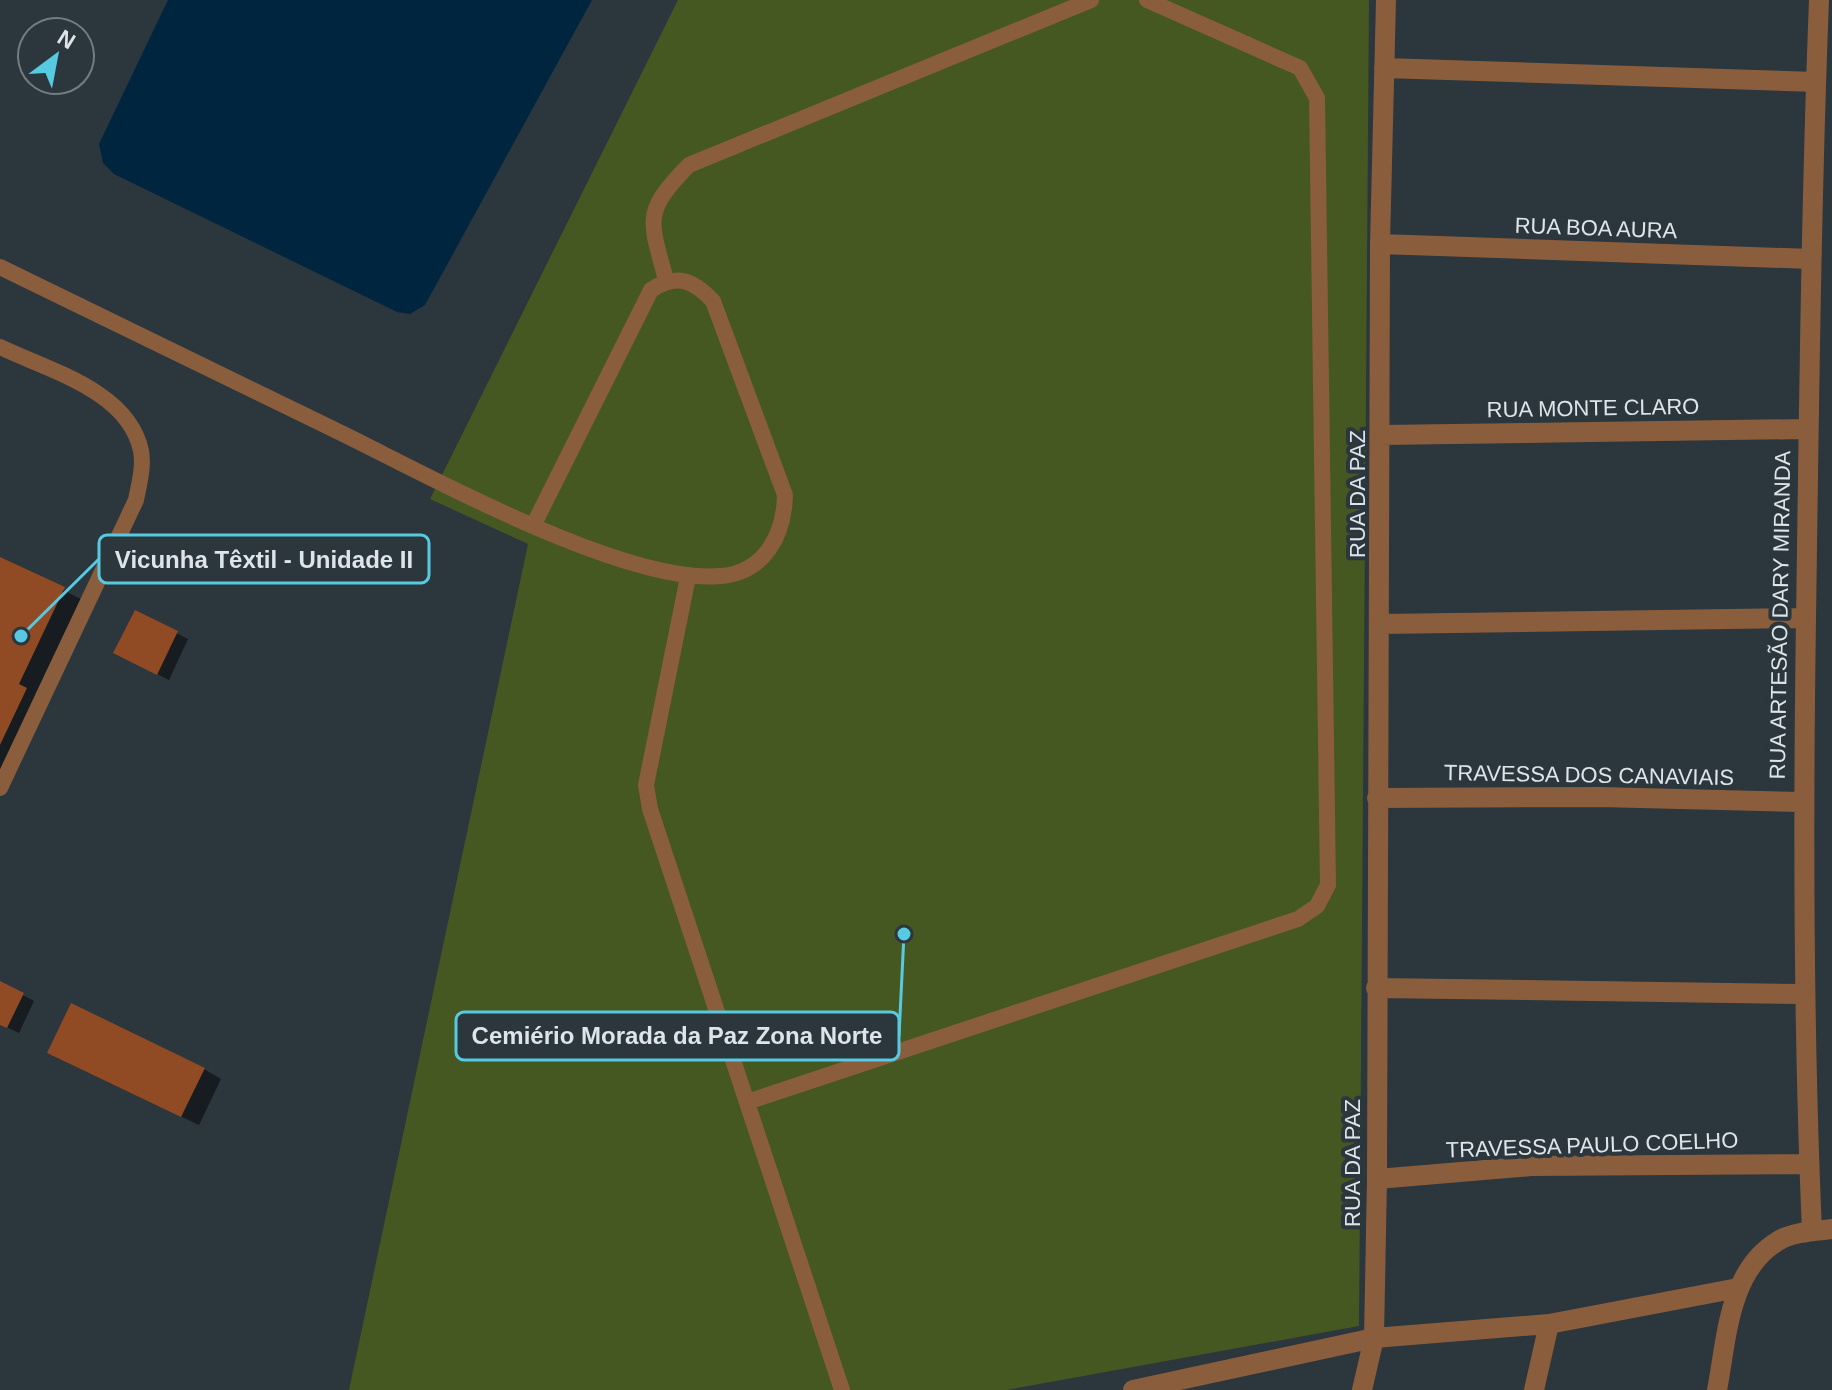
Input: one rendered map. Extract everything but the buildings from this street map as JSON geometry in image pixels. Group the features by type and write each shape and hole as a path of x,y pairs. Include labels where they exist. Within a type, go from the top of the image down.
{"street":[{"name":"RUA DA PAZ","path":"1362,1390 1374,1338 1377,1179 1380,244 1386,0"},
{"name":"RUA ARTESÃO DARY MIRANDA","path":"1819,0 1816,82 1823,207 1811,259 1801,802 1809,1164 1822,1230"},
{"path":"1384,68 1816,82"},
{"name":"RUA BOA AURA","path":"1380,244 1811,259"},
{"name":"RUA MONTE CLARO","path":"1380,435 1806,429"},
{"path":"1381,624 1806,618"},
{"name":"TRAVESSA DOS CANAVIAIS","path":"1377,798 1600,797 1801,802"},
{"path":"1376,988 1803,994"},
{"name":"TRAVESSA PAULO COELHO","path":"1377,1179 1531,1166 1809,1164"},
{"path":"1717,1390 1738,1288 1753,1262 1779,1240 1822,1230"},
{"path":"1133,1390 1166,1387 1374,1338 1549,1324 1738,1288"},
{"path":"1534,1390 1549,1324"}],"lane":[{"path":"666,280 651,222 661,194 689,165 1091,0"},
{"path":"747,1102 1298,919 1317,906 1328,885 1317,98 1300,68 1147,0"},
{"path":"0,267 534,524 605,554 688,577 724,576 754,566 773,547 785,520 785,495 713,301 699,286 682,279 666,280 651,290 534,524"},
{"path":"0,347 113,404 129,424 141,450 136,500 0,788"},
{"path":"688,577 646,785 650,809 842,1390"}],"green space":[{"path":"678,0 1369,0 1359,1326 1007,1390 349,1390 528,544 430,499"}],"water":[{"path":"168,0 592,0 425,305 410,314 397,312 114,174 103,163 99,144"}],"place":[{"name":"Vicunha Têxtil - Unidade II","path":"21,636"},
{"name":"Cemiério Morada da Paz Zona Norte","path":"904,934"}]}
